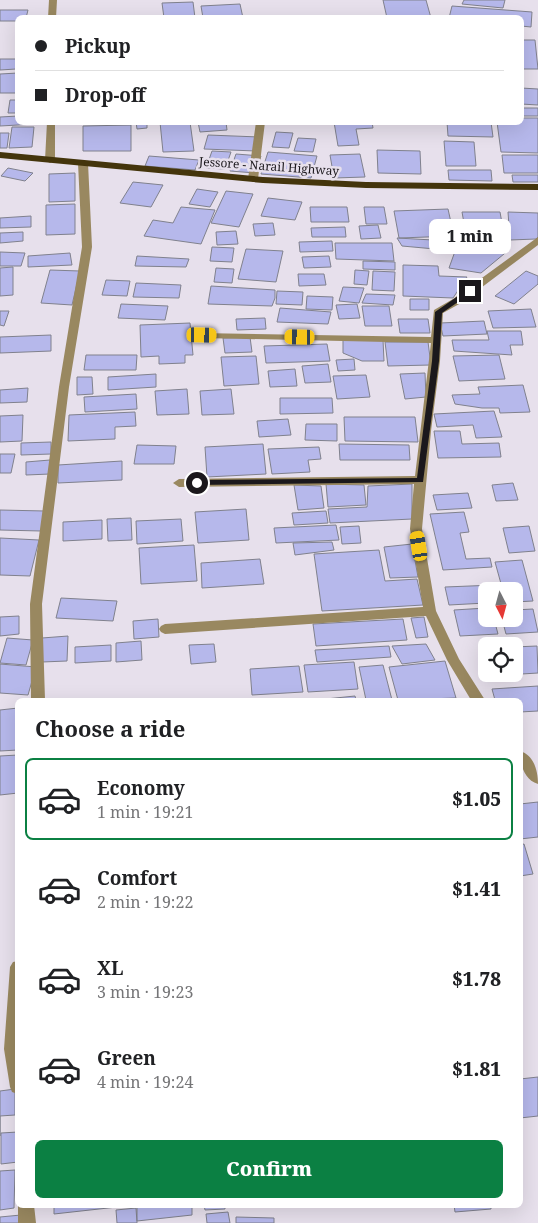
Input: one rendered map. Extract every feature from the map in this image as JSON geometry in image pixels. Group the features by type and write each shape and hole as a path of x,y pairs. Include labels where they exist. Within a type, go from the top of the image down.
{"highway":[{"name":"Jessore - Narail Highway","path":"0,155 253,179 366,185 538,187"}],"street":[{"path":"52,0 52,15"},
{"path":"50,160 51,125"},
{"path":"253,179 261,125"},
{"path":"38,698 36,604 64,387 87,246 83,163"},
{"path":"477,698 453,660 430,612 416,529 438,312 457,301 538,240"},
{"path":"202,335 436,340"},
{"path":"179,483 421,480"},
{"path":"165,629 430,612"},
{"path":"523,760 538,779"},
{"path":"15,1008 12,1049 15,1068"},
{"path":"26,1208 27,1223"}],"building":[{"path":"383,0 426,0 430,15 386,15"},
{"path":"464,0 505,0 503,8 462,4"},
{"path":"193,2 195,15 164,15 162,3"},
{"path":"240,4 242,15 202,15 201,6"},
{"path":"452,6 532,12 531,27 524,26 524,15 450,15"},
{"path":"0,10 28,10 27,15 15,15 15,21 0,21"},
{"path":"524,40 535,40 538,69 524,69"},
{"path":"0,59 15,59 15,69 0,70"},
{"path":"15,73 15,93 0,93 0,74"},
{"path":"524,88 538,89 538,105 524,104"},
{"path":"10,100 15,100 15,113 8,113"},
{"path":"524,108 538,108 538,116 524,116"},
{"path":"15,116 15,125 18,125 0,126 0,117"},
{"path":"524,118 538,118 538,153 501,152 497,125 524,125"},
{"path":"131,125 131,151 83,151 83,126"},
{"path":"136,125 147,125 147,128 137,129"},
{"path":"160,125 190,125 194,151 163,152"},
{"path":"199,125 226,125 227,130 200,132"},
{"path":"334,125 372,125 373,128 356,129 359,145 338,146"},
{"path":"447,125 491,125 493,137 448,136"},
{"path":"12,127 34,127 32,147 9,148"},
{"path":"276,132 293,133 289,148 272,147"},
{"path":"0,133 9,133 7,148 0,148"},
{"path":"208,135 259,137 256,151 204,149"},
{"path":"298,138 316,139 313,152 294,151"},
{"path":"444,141 474,142 476,166 446,166"},
{"path":"377,150 420,151 421,174 378,173"},
{"path":"212,151 231,152 225,169 206,168"},
{"path":"268,152 317,156 311,178 261,174"},
{"path":"236,154 261,156 255,173 230,171"},
{"path":"360,154 365,177 334,178 330,155"},
{"path":"502,155 538,155 538,173 504,173"},
{"path":"149,156 199,160 195,170 145,166"},
{"path":"8,168 33,173 25,181 1,176"},
{"path":"448,170 491,170 492,181 449,180"},
{"path":"75,173 75,201 49,202 49,174"},
{"path":"512,175 538,175 538,182 513,182"},
{"path":"133,182 163,185 151,207 120,203"},
{"path":"197,189 218,192 210,207 189,204"},
{"path":"226,191 253,194 239,227 211,223"},
{"path":"268,198 302,202 295,220 261,216"},
{"path":"75,204 75,234 46,235 46,205"},
{"path":"181,207 215,210 201,244 144,236 153,220 173,223"},
{"path":"310,207 347,207 349,222 311,222"},
{"path":"364,207 384,207 387,224 366,224"},
{"path":"448,209 454,236 399,238 394,211"},
{"path":"462,212 500,212 505,240 467,240"},
{"path":"508,212 538,213 538,237 536,239 510,240"},
{"path":"31,216 31,227 0,228 0,218"},
{"path":"273,223 275,235 255,236 253,224"},
{"path":"378,225 381,238 361,239 359,226"},
{"path":"345,227 346,237 312,237 311,228"},
{"path":"236,231 238,244 217,245 216,232"},
{"path":"23,232 23,241 0,243 0,233"},
{"path":"397,238 451,241 446,250 402,246"},
{"path":"332,241 333,251 300,252 299,242"},
{"path":"335,243 392,243 394,261 336,259"},
{"path":"458,243 510,249 481,273 449,268"},
{"path":"212,247 234,248 232,262 210,261"},
{"path":"246,249 283,251 276,282 238,279"},
{"path":"0,252 25,253 21,266 0,266"},
{"path":"70,253 72,265 28,267 28,256"},
{"path":"137,256 189,259 186,267 135,266"},
{"path":"329,256 331,267 304,268 302,257"},
{"path":"363,261 395,262 395,270 363,269"},
{"path":"403,265 438,266 439,276 467,277 453,298 403,296"},
{"path":"13,267 13,295 0,296 0,268"},
{"path":"216,268 234,269 232,283 214,282"},
{"path":"50,270 80,271 72,305 41,303"},
{"path":"355,270 369,271 367,285 354,284"},
{"path":"373,271 395,272 394,291 372,290"},
{"path":"526,271 538,276 538,284 514,304 495,296"},
{"path":"298,274 324,274 326,285 299,286"},
{"path":"106,280 130,281 127,296 102,295"},
{"path":"136,283 181,285 179,298 133,297"},
{"path":"211,286 275,290 275,298 272,306 208,304"},
{"path":"343,287 364,288 359,303 339,301"},
{"path":"277,291 303,292 302,305 276,304"},
{"path":"366,294 395,295 393,305 362,303"},
{"path":"307,296 333,297 332,310 306,309"},
{"path":"410,299 429,299 429,310 410,310"},
{"path":"121,304 168,306 165,320 118,318"},
{"path":"357,304 360,318 339,319 336,305"},
{"path":"362,306 389,306 392,326 365,326"},
{"path":"280,308 331,312 328,324 277,322"},
{"path":"531,309 536,327 493,328 488,311"},
{"path":"0,311 9,311 4,326 0,325"},
{"path":"265,318 266,329 237,330 236,319"},
{"path":"398,319 428,319 430,333 400,333"},
{"path":"484,321 487,334 443,336 440,323"},
{"path":"190,323 193,355 185,355 185,363 159,364 159,356 141,357 140,325"},
{"path":"487,331 521,331 523,345 510,345 512,355 454,351 452,340 489,340"},
{"path":"51,335 51,351 0,353 0,337"},
{"path":"250,337 252,352 225,353 223,338"},
{"path":"343,340 383,340 384,361 362,361 343,353"},
{"path":"385,342 428,342 431,365 388,366"},
{"path":"327,344 330,361 266,363 264,346"},
{"path":"86,355 137,355 136,370 84,370"},
{"path":"499,355 505,379 459,381 453,356"},
{"path":"256,356 259,384 224,386 221,357"},
{"path":"354,359 355,370 338,371 336,360"},
{"path":"328,364 331,382 305,383 302,366"},
{"path":"295,369 297,386 270,387 268,371"},
{"path":"425,373 426,397 405,399 400,374"},
{"path":"156,374 156,387 108,390 108,377"},
{"path":"366,375 370,397 337,399 333,376"},
{"path":"77,377 92,377 93,394 77,395"},
{"path":"523,385 530,412 500,413 499,408 482,408 455,404 452,395 480,394 478,387"},
{"path":"28,388 27,402 0,403 0,390"},
{"path":"187,389 189,414 157,415 155,391"},
{"path":"231,389 234,414 202,415 200,391"},
{"path":"136,394 137,409 85,412 84,397"},
{"path":"280,398 332,398 333,413 280,414"},
{"path":"494,411 502,437 476,438 473,425 437,427 434,414"},
{"path":"135,412 136,426 115,427 115,439 68,441 69,415"},
{"path":"23,415 22,441 0,442 0,416"},
{"path":"344,417 415,417 418,442 345,441"},
{"path":"288,419 291,435 259,437 257,421"},
{"path":"306,424 337,424 337,441 305,440"},
{"path":"434,431 460,431 462,444 499,443 501,457 438,458"},
{"path":"51,442 51,454 21,455 21,443"},
{"path":"263,444 266,474 207,477 205,447"},
{"path":"339,444 409,445 410,460 340,460"},
{"path":"137,445 176,446 174,464 134,464"},
{"path":"319,447 321,459 308,460 310,472 272,474 268,449"},
{"path":"0,454 15,454 11,473 0,473"},
{"path":"50,460 50,474 26,475 26,462"},
{"path":"122,461 122,480 58,483 58,465"},
{"path":"513,483 518,500 496,501 492,485"},
{"path":"326,484 364,485 366,505 328,507"},
{"path":"412,484 412,519 330,523 328,509 367,507 368,486"},
{"path":"294,485 321,486 324,508 298,510"},
{"path":"468,493 472,508 437,510 433,495"},
{"path":"246,509 249,540 198,543 195,512"},
{"path":"0,510 45,511 41,531 0,530"},
{"path":"326,511 328,523 294,525 292,513"},
{"path":"464,512 469,532 460,533 466,559 490,558 492,567 443,570 430,514"},
{"path":"131,518 132,540 108,541 107,519"},
{"path":"181,519 183,541 137,544 136,521"},
{"path":"102,520 102,539 63,541 63,522"},
{"path":"336,525 339,540 276,543 274,528"},
{"path":"359,526 361,543 342,544 340,527"},
{"path":"529,526 535,551 509,553 503,528"},
{"path":"0,538 39,540 30,576 0,575"},
{"path":"332,542 334,550 295,555 293,543"},
{"path":"412,544 418,577 390,578 384,547"},
{"path":"194,545 197,581 141,584 139,548"},
{"path":"379,550 385,581 417,579 423,605 322,611 314,554"},
{"path":"260,559 264,584 202,588 201,563"},
{"path":"522,560 533,601 523,602 523,582 501,582 495,562"},
{"path":"478,586 478,603 449,605 445,587"},
{"path":"61,598 117,601 113,621 56,618"},
{"path":"478,608 478,628 496,628 498,634 460,636 454,610"},
{"path":"533,609 538,632 506,634 504,628 523,627 523,610"},
{"path":"19,616 19,634 0,636 0,617"},
{"path":"424,617 428,637 416,638 411,618"},
{"path":"158,619 159,637 134,639 133,621"},
{"path":"403,619 407,640 316,646 313,624"},
{"path":"68,636 67,661 42,662 42,638"},
{"path":"7,638 33,640 26,665 0,663"},
{"path":"141,641 142,660 116,662 116,643"},
{"path":"214,644 216,662 191,664 189,645"},
{"path":"426,644 435,660 402,664 392,646"},
{"path":"111,645 111,661 75,663 75,647"},
{"path":"389,646 391,657 317,662 315,650"},
{"path":"537,646 538,673 523,674 523,647"},
{"path":"445,661 456,698 397,698 389,667"},
{"path":"354,662 358,689 308,692 304,665"},
{"path":"0,664 36,667 28,695 0,693"},
{"path":"383,665 391,698 366,698 359,667"},
{"path":"299,666 303,692 252,695 250,669"},
{"path":"538,686 538,711 523,712 523,698 494,698 492,689"},
{"path":"355,696 356,698 336,698"},
{"path":"15,708 15,750 0,751 0,710"},
{"path":"15,755 15,793 0,795 0,756"},
{"path":"538,802 538,837 523,839 523,804"},
{"path":"524,844 533,874 523,876"},
{"path":"538,1077 538,1116 523,1118 523,1079"},
{"path":"15,1089 15,1115 0,1116 0,1091"},
{"path":"15,1132 15,1162 1,1164 1,1133"},
{"path":"15,1170 14,1208 0,1210 0,1171"},
{"path":"54,1208 108,1208 54,1214"},
{"path":"136,1208 137,1223 117,1223 116,1210"},
{"path":"137,1208 192,1208 192,1215 137,1221"},
{"path":"205,1208 225,1208 225,1209 205,1210"},
{"path":"454,1208 491,1208 491,1209 455,1212"},
{"path":"228,1212 230,1223 207,1223 206,1214"},
{"path":"21,1215 21,1223 0,1223 0,1217"},
{"path":"236,1217 274,1218 274,1223 236,1223"}],"route":[{"path":"197,483 421,480 425,431 435,361 438,312 470,291"}]}
